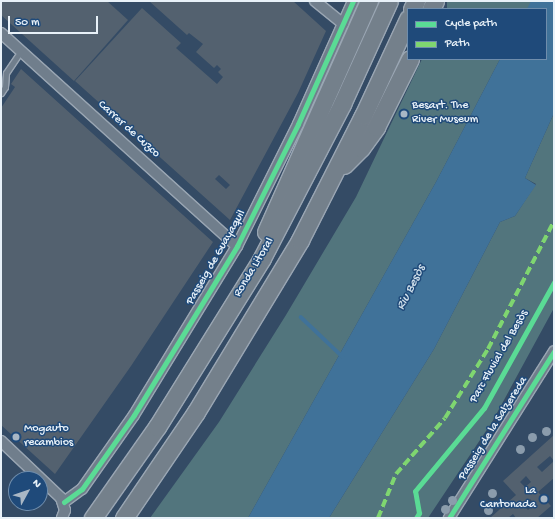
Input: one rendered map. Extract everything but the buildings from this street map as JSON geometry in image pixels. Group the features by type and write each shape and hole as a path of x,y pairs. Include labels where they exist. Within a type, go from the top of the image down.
{"highway":[{"path":"249,279 272,216 368,1"},
{"name":"Ronda Litoral","path":"93,518 157,427 249,279 301,187 389,1"},
{"name":"Ronda Litoral","path":"124,518 168,455 239,343 300,240 336,172 407,21"},
{"path":"336,172 361,148 376,127 410,60"}],"street":[{"path":"316,1 343,24"},
{"name":"Passeig de Guayaquil","path":"64,502 82,489 134,415 237,246 275,173 353,1"},
{"name":"Carrer de Cuzco","path":"1,33 237,246"},
{"name":"Passeig de la Salzereda","path":"449,518 553,358"},
{"path":"1,441 64,502 65,510 62,518"}],"lane":[{"path":"1,93 5,87 6,73 21,51"}],"green space":[{"path":"447,1 531,1 531,8 447,8"},
{"path":"422,60 499,60 436,182 248,518 150,518 219,422 286,315 356,197"},
{"path":"554,113 554,308 492,422 428,518 329,518 434,349 500,222 515,216 536,184 525,178"}],"water":[{"name":"Riu Besòs","path":"531,1 554,1 554,113 525,178 536,185 515,216 500,222 434,349 329,518 248,518 436,182 499,60 547,60 547,8 528,8"}],"waterway":[{"path":"301,317 342,356"}],"marked path":[{"path":"378,518 396,474 445,418 488,349 554,221"}],"cycle path":[{"path":"64,502 82,489 134,415 237,246 298,124 353,1"},
{"name":"Parc Fluvial del Besòs","path":"416,518 419,513 415,491 484,408 554,282"},
{"path":"449,518 554,351"}],"place":[{"name":"Besart. The River Museum","path":"404,114"},
{"name":"Mogauto recambios","path":"16,437"},
{"name":"La Cantonada","path":"544,499"}]}
